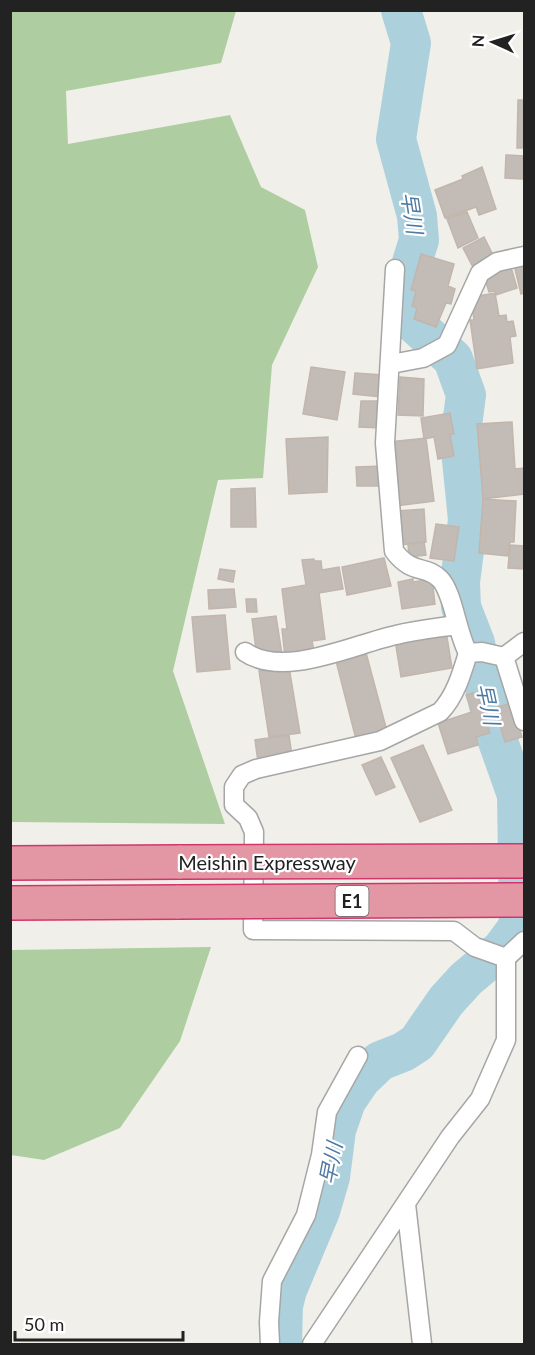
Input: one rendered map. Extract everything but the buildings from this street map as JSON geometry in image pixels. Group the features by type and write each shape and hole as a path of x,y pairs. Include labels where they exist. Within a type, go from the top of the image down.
{"highway":[{"name":"Meishin Expressway","path":"10,863 525,861"},
{"name":"Meishin Expressway","path":"10,903 525,900"}],"street":[{"path":"391,364 423,358 442,348 480,273 497,262 525,256"},
{"path":"394,269 389,347 391,364 385,442 394,551 403,563 414,570 433,573 442,580 448,590 456,625 474,652 504,657 525,642"},
{"path":"245,652 268,663 318,657 395,635 456,625"},
{"path":"474,652 447,706 440,712 380,741 256,769 243,776 234,787 234,805 248,818 254,832 253,930 454,931 474,947 498,956"},
{"path":"504,657 525,721"},
{"path":"498,956 525,940"},
{"path":"312,1344 450,1137 480,1099 506,1041 498,956"},
{"path":"270,1344 272,1281 306,1215 321,1155 327,1112 358,1056"},
{"path":"406,1204 422,1344"}],"green space":[{"path":"11,10 236,11 221,63 66,91 68,144 230,115 261,187 305,210 318,267 272,365 263,478 218,480 173,671 225,824 11,822"},
{"path":"211,947 180,1041 120,1128 44,1160 11,1155 11,950"}],"waterway":[{"name":"早川","path":"282,1344 283,1306 287,1290 320,1211 330,1177 336,1130 346,1101 361,1079 380,1061 403,1052 417,1043 446,1001 466,979 502,949 519,926 517,795 495,733 475,643 461,607 460,582 468,520 460,440 466,395 453,359 415,324 403,308 404,288 419,240 417,216 396,139 411,43 401,10"}]}
